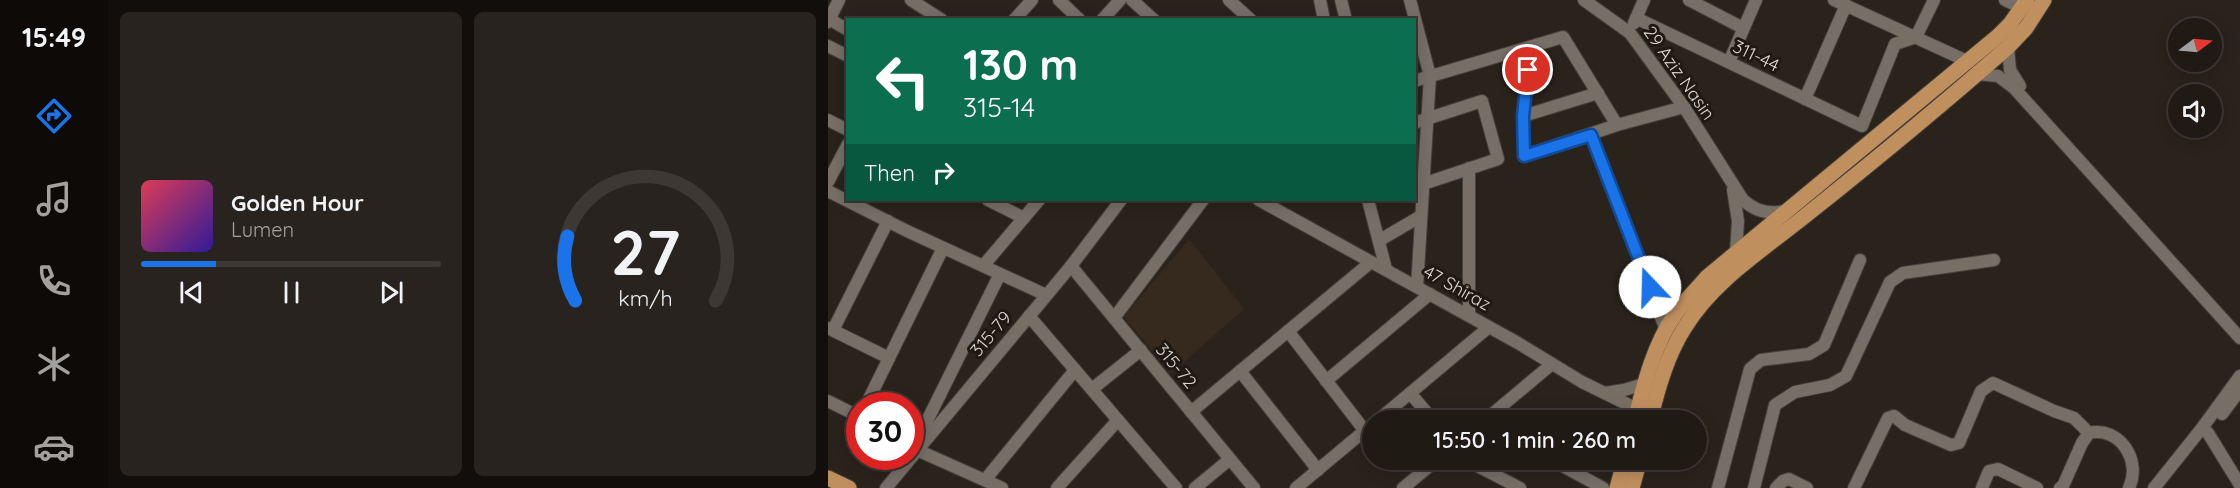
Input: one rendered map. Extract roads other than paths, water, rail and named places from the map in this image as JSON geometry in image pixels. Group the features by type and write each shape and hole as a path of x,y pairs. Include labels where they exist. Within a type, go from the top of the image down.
{"main road":[{"path":"1653,410 1673,349 1686,326 1717,288 1973,68 2008,47 2030,22 2044,0"},
{"path":"1973,68 2025,4"},
{"path":"1637,410 1644,384 1666,330 1673,317 1707,278 1788,210 1882,144"},
{"path":"1617,488 1628,470"},
{"path":"1632,488 1634,470"},
{"path":"828,477 849,488"}],"street":[{"path":"839,0 829,21 846,29"},
{"path":"911,0 939,18"},
{"path":"1016,18 1032,0"},
{"path":"1059,0 1078,18"},
{"path":"1104,18 1120,0"},
{"path":"1132,0 1152,18"},
{"path":"1229,0 1249,18"},
{"path":"1320,0 1323,18"},
{"path":"1341,0 1346,18"},
{"path":"1410,0 1415,18"},
{"name":"29 Aziz Nasin","path":"1584,0 1630,33 1684,107 1743,200 1754,208 1773,213 1788,210"},
{"path":"1630,33 1644,0"},
{"path":"1689,0 1743,28"},
{"path":"1729,62 1756,0"},
{"path":"1834,0 1916,37 1973,68 1998,76 2014,88 2240,338"},
{"path":"1916,37 1934,0"},
{"path":"2005,0 2025,4"},
{"path":"1805,99 1846,5"},
{"name":"311-44","path":"1636,18 1862,126 1895,44 1916,37"},
{"path":"1416,23 1430,76 1421,121 1423,184 1417,287"},
{"path":"1416,80 1563,37 1617,125"},
{"path":"828,46 846,55"},
{"path":"1531,47 1523,116 1524,156 1617,125 1684,107"},
{"path":"2008,47 2009,66 2016,81 2240,330"},
{"path":"1523,116 1598,93"},
{"path":"1421,121 1482,101 1498,159 1423,184"},
{"path":"828,120 846,129"},
{"path":"1591,135 1666,330"},
{"path":"828,182 846,148"},
{"path":"1469,168 1469,315"},
{"name":"29 Aziz Nasin","path":"1730,181 1737,211 1736,252"},
{"path":"828,191 846,200"},
{"path":"848,201 1046,295"},
{"path":"990,201 1024,218"},
{"path":"983,266 1038,201"},
{"name":"315-79","path":"924,436 1071,266 1120,201"},
{"path":"1114,318 1202,201"},
{"name":"47 Shiraz","path":"1261,201 1469,315 1604,393 1629,410"},
{"path":"1368,201 1386,269"},
{"path":"1380,240 1421,216"},
{"path":"888,221 830,329 889,358"},
{"path":"872,392 943,248"},
{"path":"1718,488 1750,369 1761,360 1809,354 1824,345 1860,260"},
{"path":"1754,488 1775,405 1795,392 1830,385 1846,376 1890,282 1903,273 1994,260"},
{"path":"1191,412 1371,262"},
{"name":"315-72","path":"1071,266 1254,488"},
{"path":"924,429 999,274"},
{"path":"1326,381 1430,294"},
{"path":"1029,316 1176,488"},
{"path":"1390,410 1489,327"},
{"path":"1287,332 1326,381 1362,420"},
{"path":"1092,389 1141,350"},
{"path":"1497,410 1552,364"},
{"path":"985,480 1075,370"},
{"path":"1240,371 1318,470"},
{"path":"2164,488 2240,381"},
{"path":"1854,488 1888,418 1894,416 1905,425 1951,445 1959,443 1982,391 1993,383 2074,418 2089,433"},
{"path":"1604,393 1644,384"},
{"path":"1410,393 1424,410"},
{"path":"828,401 846,410"},
{"path":"1057,488 1118,420"},
{"path":"2205,430 2240,485"},
{"path":"2154,488 2205,430"},
{"path":"2060,488 2063,486 2082,443 2089,433 2098,431 2109,434 2123,443 2131,455 2134,469 2130,488"},
{"path":"1296,488 1362,434"},
{"path":"924,449 1002,488"},
{"path":"1195,488 1230,459"},
{"path":"1982,488 1989,471 1998,469 2037,488"},
{"name":"315-79","path":"886,488 899,470"},
{"path":"1404,488 1425,470"},
{"path":"1485,470 1520,488"},
{"path":"1570,470 1603,488"},
{"path":"1776,488 1789,479 1807,488"}]}
